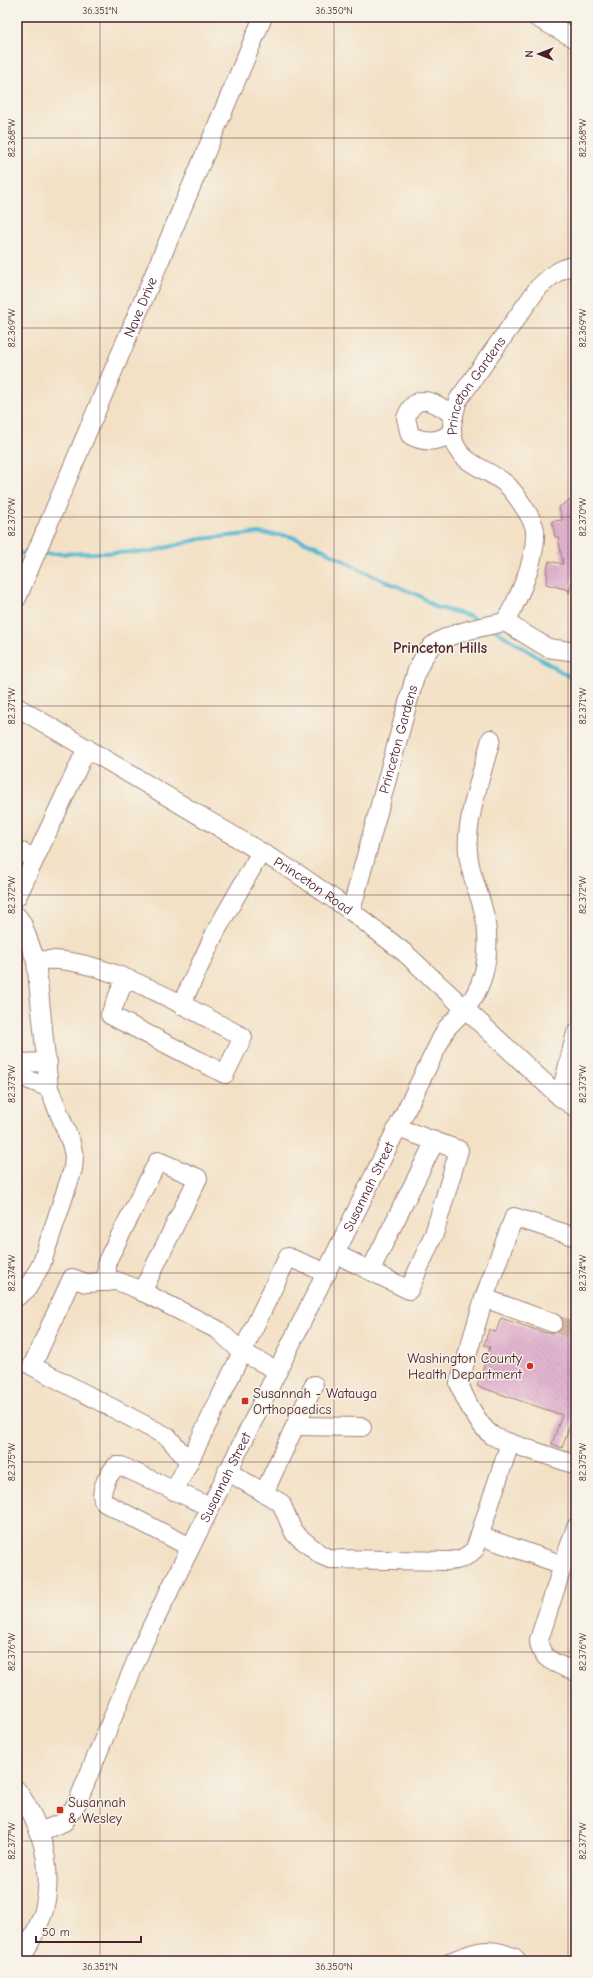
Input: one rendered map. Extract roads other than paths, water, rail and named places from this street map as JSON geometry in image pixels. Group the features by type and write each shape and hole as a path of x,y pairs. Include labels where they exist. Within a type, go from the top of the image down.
{"street":[{"name":"Nave Drive","path":"17,598 263,17"},
{"path":"536,17 576,39"},
{"name":"Princeton Gardens","path":"351,911 416,674 424,656 432,645 462,632 505,622 514,607 535,550 535,528 522,506 506,484 478,467 461,453 454,442 453,424 458,400 538,288 554,273 568,266 576,265"},
{"path":"505,622 548,648 576,652"},
{"name":"Princeton Road","path":"17,707 298,874 351,911 405,953 466,1008 560,1097 576,1108"},
{"name":"Susannah Street","path":"39,1832 64,1822 77,1803 144,1642 190,1547 327,1273 446,1029 466,1008 480,982 486,963 488,942 482,902 472,876 468,852 468,831 491,738"},
{"path":"17,897 87,748"},
{"path":"17,850 36,858"},
{"path":"181,1005 216,930 261,852"},
{"path":"17,916 22,923 36,961 48,1062 49,1088 71,1144 74,1156 73,1169 41,1265 27,1289 17,1297"},
{"path":"36,961 45,959 73,963 116,973 125,979 133,981 243,1037 225,1074 110,1015 125,979"},
{"path":"560,1097 576,1032"},
{"path":"17,1063 48,1062"},
{"path":"17,1075 49,1088"},
{"path":"336,1254 409,1290 434,1234 459,1150 398,1128"},
{"path":"370,1271 435,1141"},
{"path":"107,1282 107,1261 158,1160 198,1178 142,1292"},
{"path":"576,1237 514,1217 484,1298 459,1383 462,1393 483,1428 493,1436 576,1465"},
{"path":"174,1491 288,1257 327,1273"},
{"path":"189,1462 168,1437 32,1366 72,1278 86,1284 117,1281 142,1292 218,1330 242,1352 278,1371"},
{"path":"484,1298 553,1323"},
{"path":"264,1493 314,1385"},
{"path":"295,1426 362,1427"},
{"path":"228,1472 280,1503 294,1533 321,1555 330,1559 345,1561 460,1560 469,1555 475,1549 510,1443"},
{"path":"190,1547 105,1503 101,1498 101,1493 116,1466 121,1466 210,1507"},
{"path":"576,1527 539,1640 541,1653 546,1659 576,1672"},
{"path":"480,1536 563,1564"},
{"path":"17,1790 32,1814 44,1846 48,1885 43,1911 21,1961"},
{"path":"452,1961 476,1951 501,1951 515,1958 517,1961"}],"waterway":[{"path":"41,554 149,552 200,539 258,533 289,536 316,546 371,575 420,596 435,607 467,615 479,621"},
{"path":"17,553 30,554"},
{"path":"495,630 576,681"}],"tunnel":[{"path":"553,1323 576,1331"}],"place":[{"name":"Washington County Health Department","path":"530,1366"},
{"name":"Susannah - Watauga Orthopaedics","path":"245,1401"},
{"name":"Susannah & Wesley","path":"60,1810"}],"district":[{"name":"Princeton Hills","path":"440,648"}]}
